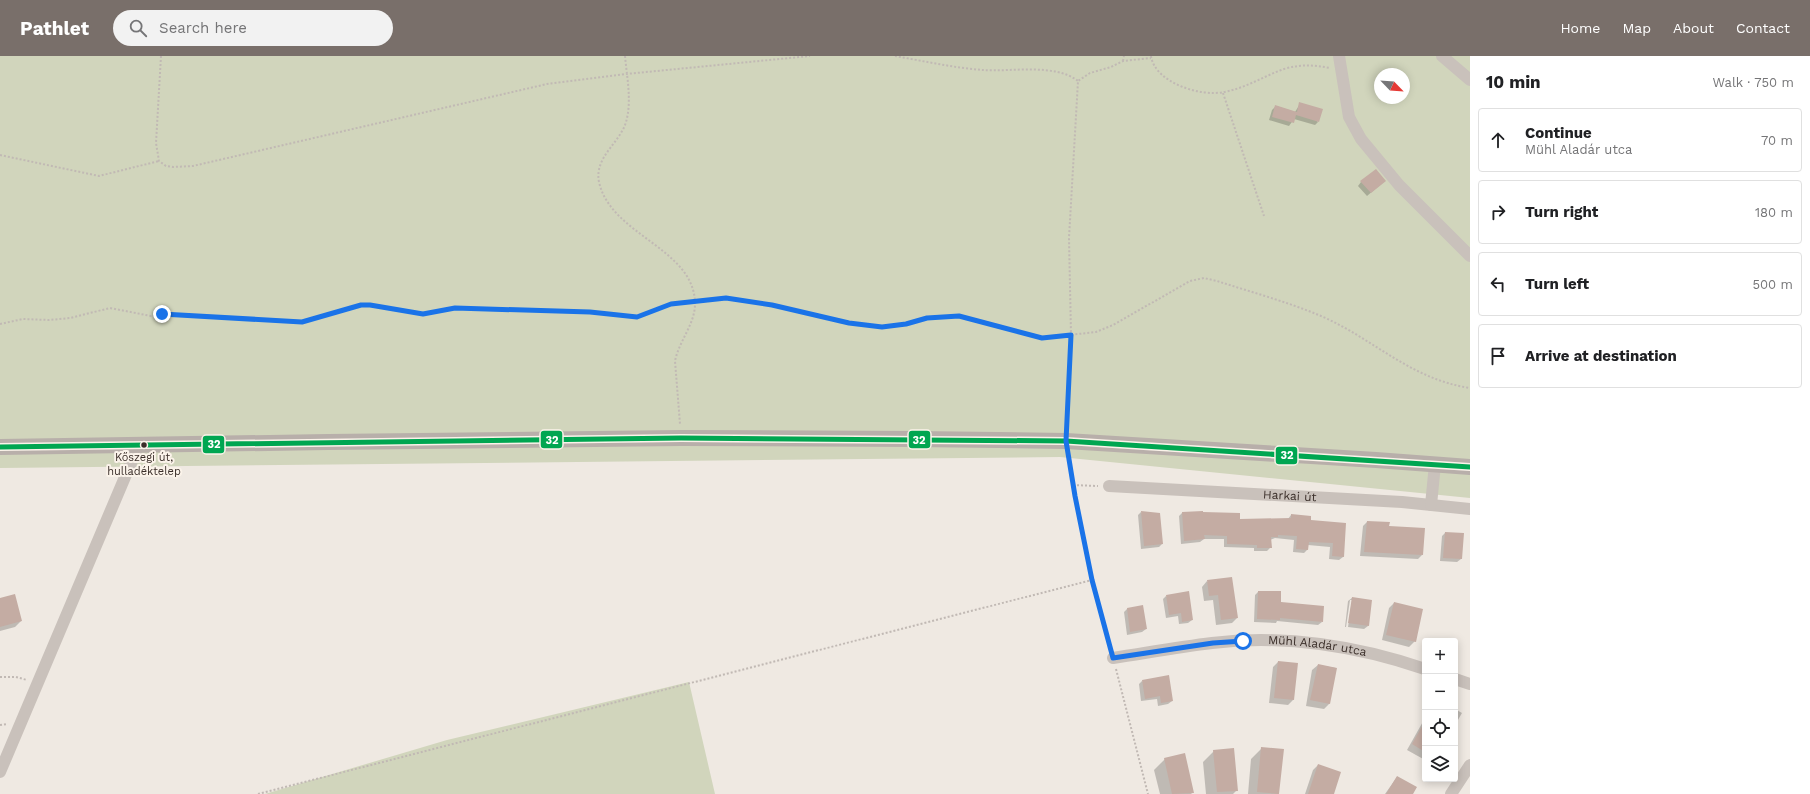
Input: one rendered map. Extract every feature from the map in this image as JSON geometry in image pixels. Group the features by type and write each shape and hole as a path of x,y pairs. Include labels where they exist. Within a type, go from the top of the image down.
{"main road":[{"path":"0,447 681,438 1066,441 1470,467"}],"street":[{"path":"1339,56 1343,70"},
{"path":"1343,56 1343,70 1349,117 1361,139 1399,185 1470,256"},
{"path":"1442,56 1470,80"},
{"path":"0,772 139,444"},
{"path":"1431,504 1435,464"},
{"name":"Harkai út","path":"1109,486 1431,504 1470,509"},
{"name":"Mühl Aladár utca","path":"1113,658 1213,643 1272,641 1348,648 1422,668"},
{"path":"1458,680 1470,684"},
{"path":"1451,794 1470,765"}],"path":[{"path":"159,162 156,143 161,56"},
{"path":"625,56 629,109 626,123 622,132 607,150 600,169 599,180 610,205 621,218 681,267 688,277 695,300 694,315 677,351 676,361 681,438"},
{"path":"0,155 99,176 159,162 166,166 194,166 547,84 626,74 810,56"},
{"path":"895,56 982,70 1048,71 1070,74 1078,81"},
{"path":"1123,61 1124,56"},
{"path":"1078,81 1090,73 1111,67 1123,61 1151,57 1156,69 1174,84 1198,91 1223,93 1257,82 1284,69 1305,64 1343,70"},
{"path":"1078,81 1069,238 1071,335 1066,441 1073,485 1092,580 1148,794"},
{"path":"1223,93 1264,216"},
{"path":"0,324 23,319 49,320 70,318 110,308 151,316 162,314 302,322 361,305 370,305 423,314 455,308 590,312 637,317 671,304 695,300 726,298 772,305 849,323 882,327 906,324 927,318 959,316 1042,338 1096,332 1190,281 1204,278 1320,316 1346,328 1417,372 1437,381 1470,388"},
{"path":"1073,485 1109,486"},
{"path":"258,794 1092,580"},
{"path":"0,677 16,677"}],"green space":[{"path":"0,56 1470,56 1470,498 1060,457 0,468"},
{"path":"689,682 715,794 265,794 447,740"}],"building":[{"path":"1299,102 1323,109 1319,122 1296,115 1294,123 1272,117 1275,105 1297,112"},
{"path":"1376,169 1386,181 1371,193 1360,181"},
{"path":"1141,511 1160,513 1163,544 1144,546"},
{"path":"1203,511 1240,513 1240,519 1291,518 1291,514 1311,516 1311,520 1346,523 1344,557 1332,556 1333,543 1309,542 1308,550 1296,549 1297,536 1278,535 1278,537 1271,537 1272,548 1257,548 1257,545 1227,544 1227,536 1204,535 1205,539 1184,541 1182,512"},
{"path":"1367,521 1390,522 1389,526 1425,528 1423,555 1364,552"},
{"path":"1445,532 1464,533 1462,559 1443,558"},
{"path":"1232,577 1238,618 1221,620 1218,595 1209,596 1207,580"},
{"path":"1189,591 1193,620 1182,622 1181,613 1169,615 1166,595"},
{"path":"1258,591 1281,591 1281,602 1324,606 1323,622 1280,618 1280,620 1257,619"},
{"path":"15,594 22,621 0,627 0,598"},
{"path":"1352,597 1372,600 1369,626 1348,623"},
{"path":"1394,602 1423,609 1416,642 1386,635"},
{"path":"1143,605 1147,629 1130,632 1127,608"},
{"path":"1278,661 1298,663 1294,700 1274,698"},
{"path":"1318,664 1337,668 1330,704 1310,700"},
{"path":"1169,675 1173,701 1161,703 1160,696 1145,699 1142,680"},
{"path":"1422,726 1422,750 1412,744"},
{"path":"1261,747 1284,749 1279,794 1257,792"},
{"path":"1234,748 1238,791 1217,792 1213,750"},
{"path":"1185,753 1194,793 1172,794 1164,758"},
{"path":"1318,764 1341,772 1334,794 1308,794"},
{"path":"1397,776 1417,787 1413,794 1386,794"}],"transit line":[{"name":"32","path":"0,447 681,438 1066,441 1470,467"}],"place":[{"name":"Kőszegi út, hulladéktelep","path":"144,445"}],"route":[{"path":"162,314 302,322 361,305 370,305 409,313 423,314 455,308 590,312 637,317 671,304 726,298 772,305 849,323 882,327 906,324 927,318 959,316 1042,338 1071,335 1066,441 1075,496 1092,580 1113,658 1213,643 1243,641"}]}
